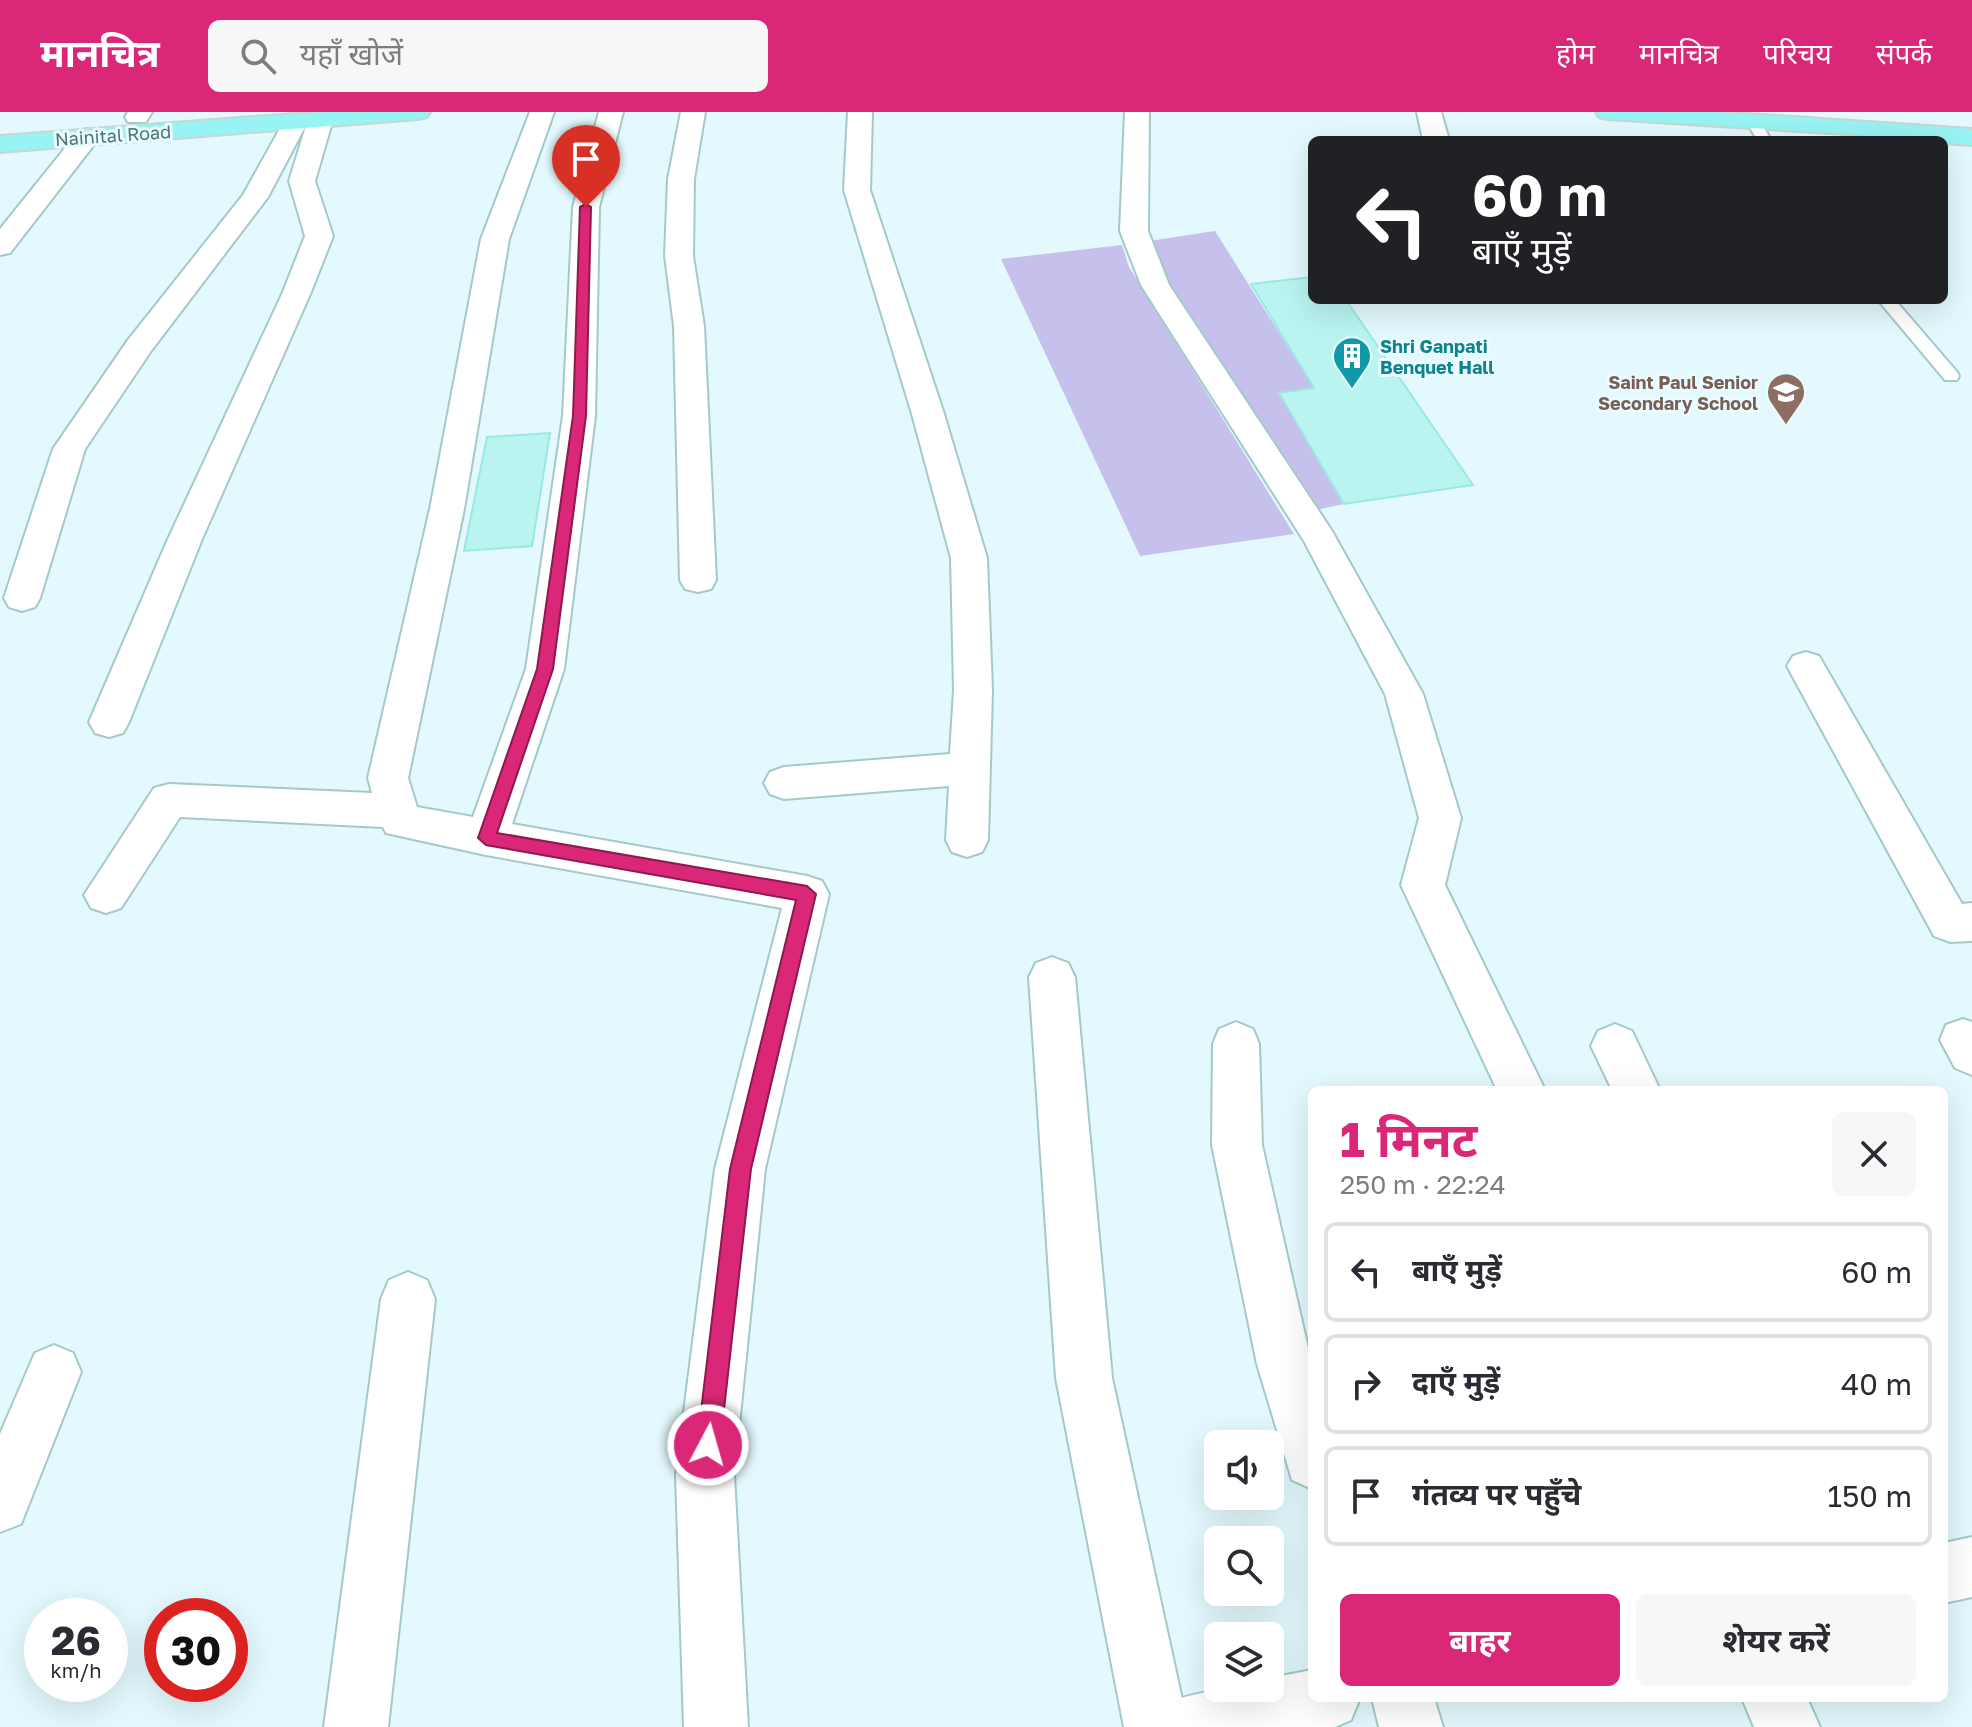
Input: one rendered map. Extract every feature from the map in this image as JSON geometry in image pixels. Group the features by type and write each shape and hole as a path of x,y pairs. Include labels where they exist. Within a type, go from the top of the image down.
{"highway":[{"name":"Nainital Road","path":"0,144 87,137 134,121 196,112"},
{"name":"Nainital Road","path":"0,127 134,121 308,120 418,112"},
{"path":"1608,112 1972,137"},
{"path":"1894,112 1972,118"}],"street":[{"path":"542,112 495,239 447,509 388,778 401,821 807,894 740,1169 705,1475 716,1727"},
{"path":"486,838 545,669 579,416 586,207 611,112"},
{"path":"693,112 681,179 679,256 689,326 698,580"},
{"path":"860,112 857,190 928,414 969,558 973,690 967,840"},
{"path":"1137,112 1134,231 1155,285 1320,539 1404,694 1440,818 1423,885 1519,1086"},
{"path":"1429,112 1435,136"},
{"path":"22,598 69,449 139,346 255,197 308,120"},
{"path":"109,722 185,539 297,292 319,236 302,181 309,150 308,120"},
{"path":"0,247 87,137"},
{"path":"1806,666 1950,923 1972,922"},
{"path":"784,783 970,768"},
{"path":"106,895 169,800 398,811"},
{"path":"1052,977 1084,1378 1156,1727"},
{"path":"1236,1044 1237,1145 1284,1364 1308,1446"},
{"path":"1615,1046 1634,1086"},
{"path":"356,1727 408,1299"},
{"path":"0,1503 54,1372"},
{"path":"1948,1572 1972,1567"},
{"path":"1184,1727 1309,1702"},
{"path":"1404,1702 1411,1727"},
{"path":"1775,1702 1788,1727"}],"lane":[{"path":"1889,304 1951,376"}],"shaded area":[{"path":"1215,231 1314,388 1279,393 1344,504 1311,511 1170,290 1149,241"},
{"path":"1122,245 1129,267 1294,534 1140,556 1001,259"}],"building":[{"name":"Shri Ganpati Benquet Hall","path":"1308,277 1308,304 1349,304 1473,485 1344,504 1279,393 1314,388 1251,284"},
{"path":"550,433 532,546 464,551 487,437"}],"place":[{"name":"Shri Ganpati Benquet Hall","path":"1352,390"},
{"name":"Saint Paul Senior Secondary School","path":"1786,426"}],"route":[{"path":"586,207 579,416 545,669 486,838 807,894 740,1169 708,1445"}]}
